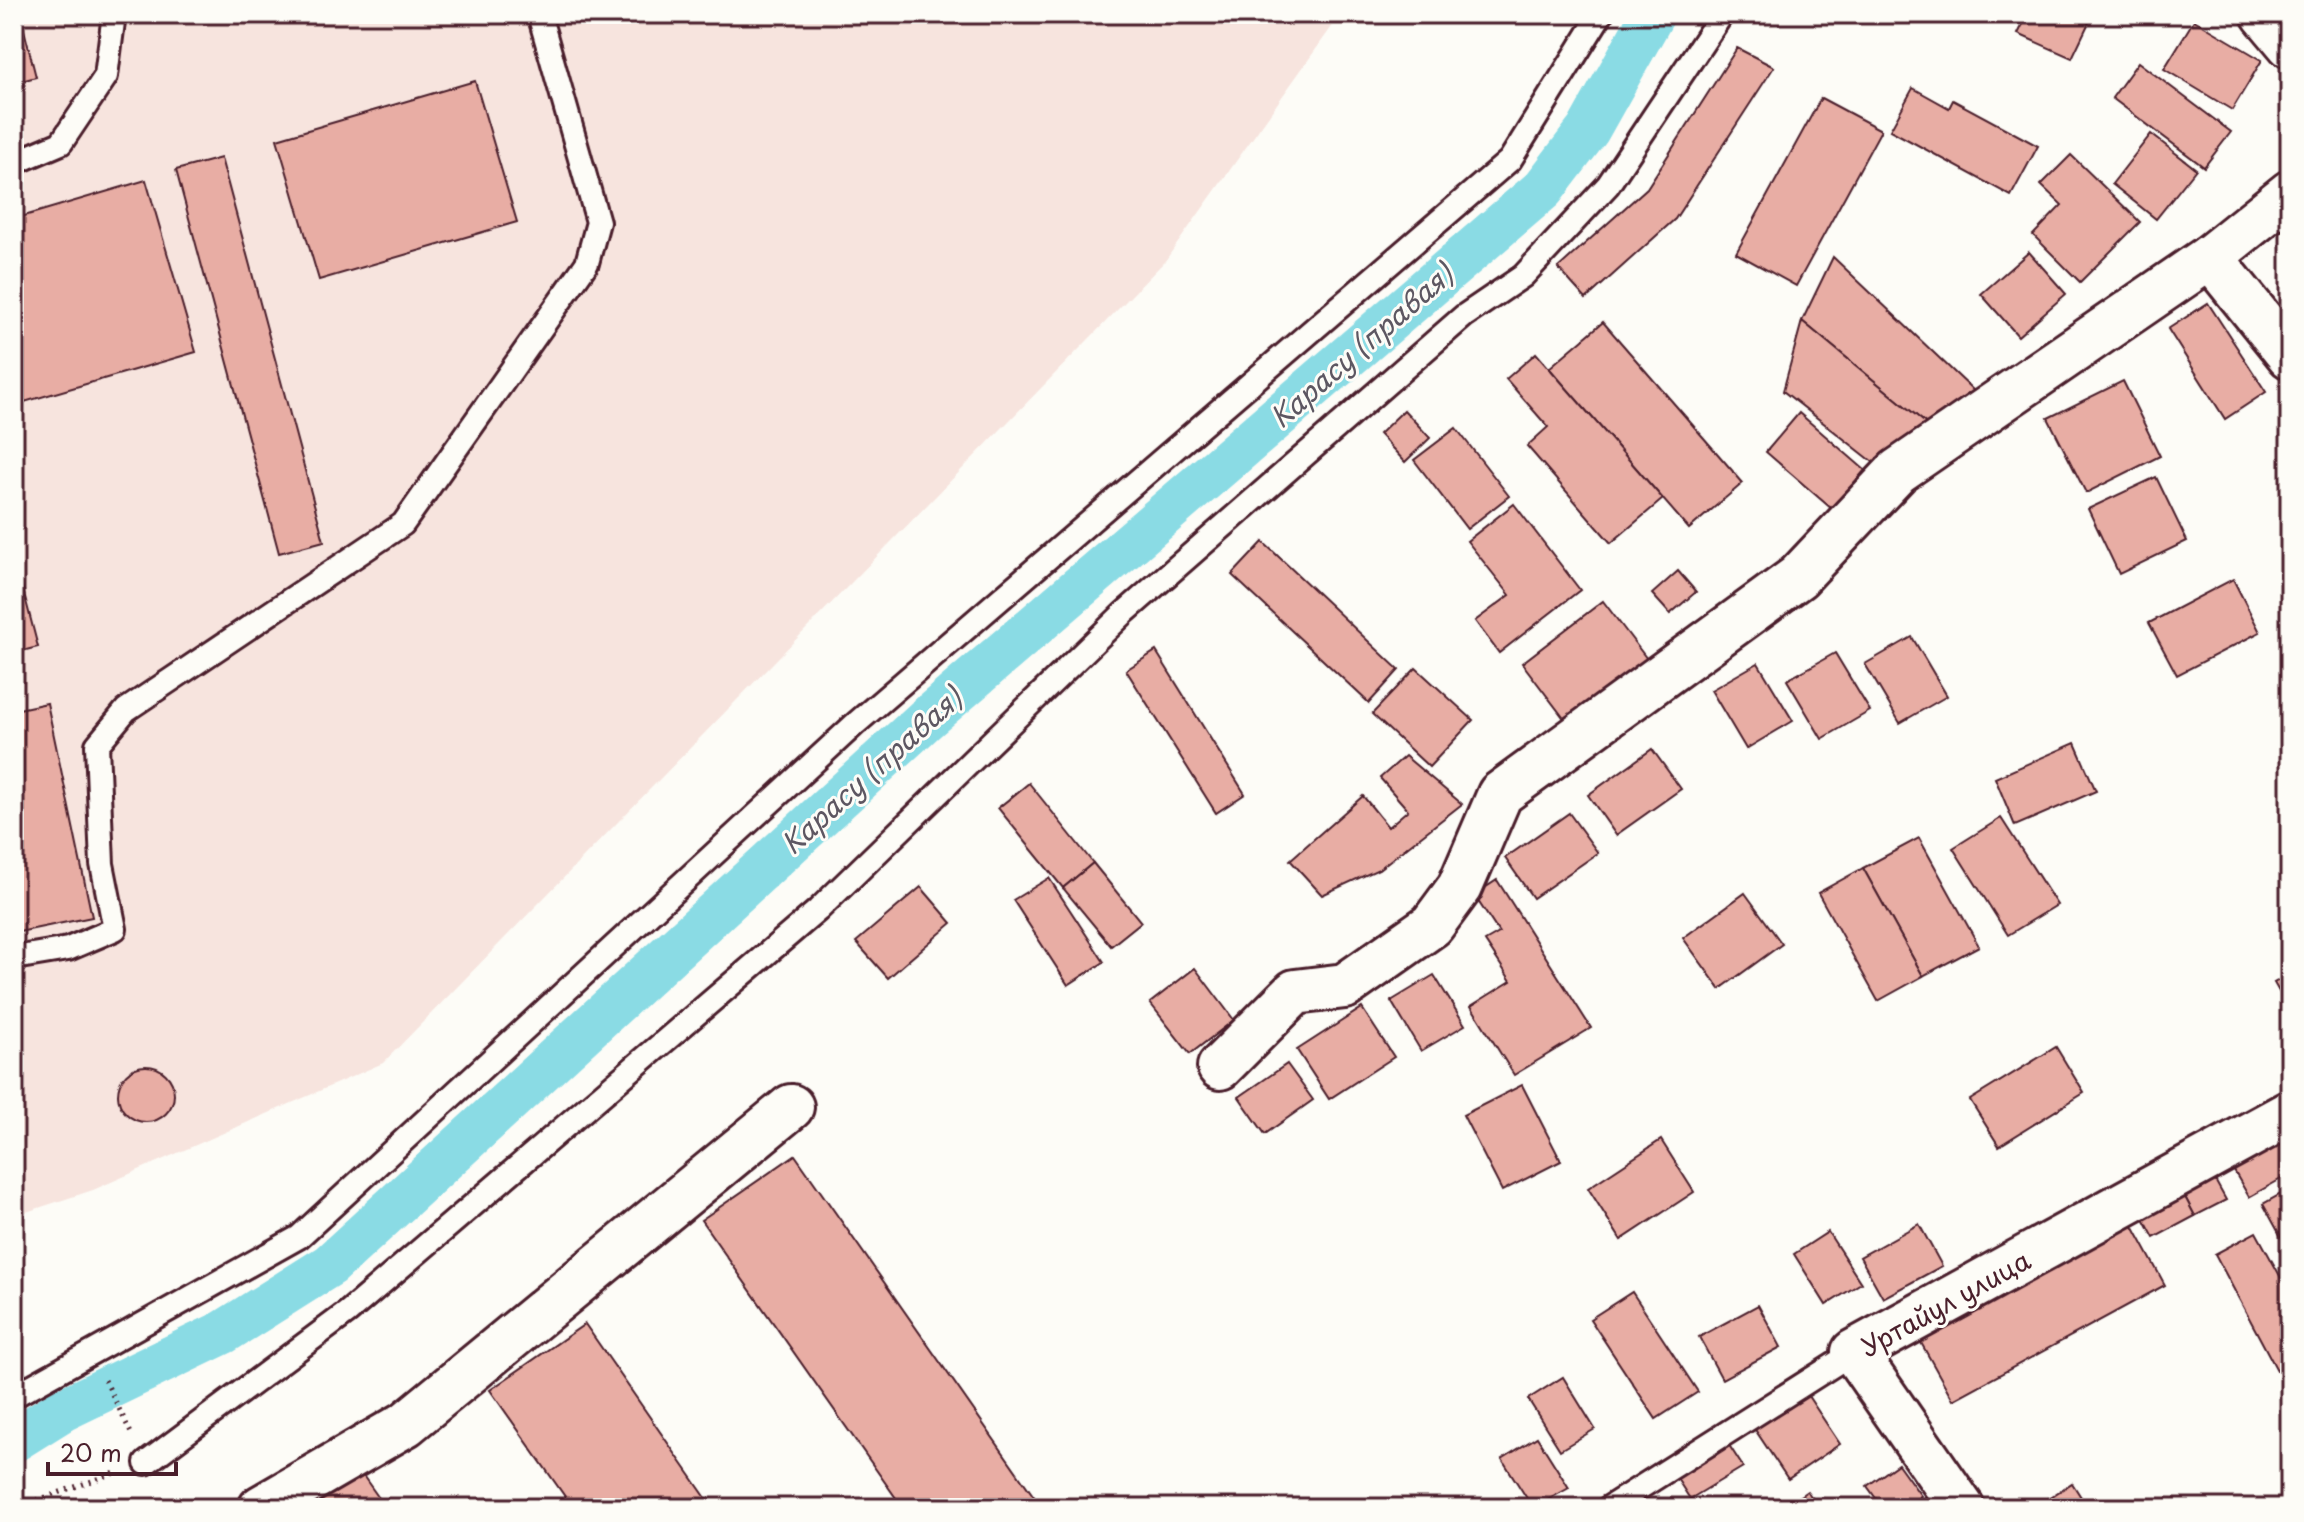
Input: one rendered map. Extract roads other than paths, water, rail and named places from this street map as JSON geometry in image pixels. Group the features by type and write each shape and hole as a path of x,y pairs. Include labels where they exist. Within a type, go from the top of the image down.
{"street":[{"path":"2264,14 2290,45"},
{"path":"1220,1067 1295,992 1345,986 1432,925 1460,887 1500,794 1798,577 1898,471 2210,257 2290,193"},
{"path":"2210,257 2290,356"},
{"path":"261,1508 406,1424 791,1107"},
{"name":"Уртайул улица","path":"1854,1352 2290,1113"},
{"path":"1854,1352 1962,1508"}],"lane":[{"path":"14,163 61,143 106,76 114,14"},
{"path":"14,958 68,949 115,929 102,864 97,745 126,710 403,524 587,263 598,222 539,14"},
{"path":"14,1396 299,1237 854,725 1510,160 1601,14"},
{"path":"146,1463 348,1312 818,910 1124,613 1464,316 1523,276 1608,185 1722,14"},
{"name":"Уртайул улица","path":"1608,1508 1854,1352"}],"waterway":[{"name":"Карасу (правая)","path":"14,1440 62,1410 224,1332 330,1265 926,719 1543,189 1588,130 1653,14"}]}
